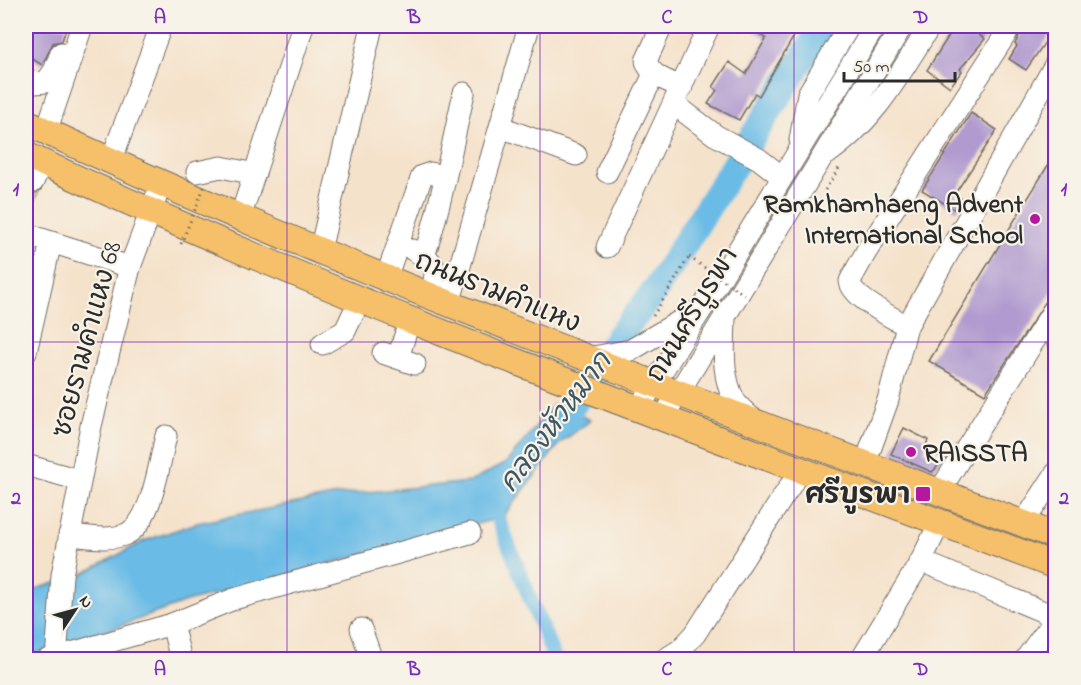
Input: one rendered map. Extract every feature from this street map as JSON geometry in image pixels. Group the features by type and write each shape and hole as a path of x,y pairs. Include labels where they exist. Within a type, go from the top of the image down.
{"main road":[{"name":"ถนนรามคำแหง","path":"36,127 240,218 440,300 652,384 1056,536"},
{"path":"33,167 638,409 1056,566"}],"street":[{"path":"26,80 35,83 46,82 54,71 71,26"},
{"path":"36,127 82,26"},
{"path":"111,161 161,26"},
{"path":"240,218 303,26"},
{"path":"320,251 372,26"},
{"path":"440,300 501,127 529,26"},
{"path":"662,26 646,61 654,74 678,95 715,135 759,159 781,176"},
{"path":"607,247 709,26"},
{"path":"799,147 808,94 849,26"},
{"name":"ถนนศรีบูรพา","path":"663,418 676,392 902,26"},
{"path":"819,159 846,141 871,116 930,26"},
{"path":"907,326 873,306 852,289 850,281 866,252 1011,26"},
{"name":"ถนนศรีบูรพา","path":"638,409 870,34"},
{"path":"865,464 888,400 907,326 1056,63"},
{"path":"607,172 654,74"},
{"path":"424,256 438,214 444,177 464,93"},
{"path":"501,127 576,155"},
{"path":"201,178 221,167 255,174"},
{"path":"386,278 422,176 431,173 444,177"},
{"name":"ซอยรามคำแหง 68","path":"54,657 62,575 79,480 130,267 161,183"},
{"path":"26,234 130,267"},
{"path":"26,352 51,242"},
{"path":"399,243 424,256 435,267 440,300"},
{"path":"322,344 345,331 360,299"},
{"path":"587,358 608,357 631,350 652,330 705,304"},
{"path":"939,492 1056,306"},
{"path":"725,312 724,361 728,381 735,402 757,423"},
{"path":"399,358 410,319"},
{"path":"69,535 111,538 135,529 145,517 166,436"},
{"path":"26,465 79,480"},
{"path":"664,660 680,650 695,634 801,469"},
{"path":"1023,524 1056,473"},
{"path":"861,660 921,561 940,522"},
{"path":"54,657 172,624 234,599 470,533"},
{"path":"921,561 1056,617 1025,660"},
{"path":"172,624 181,660"},
{"path":"361,629 372,660"}],"path":[{"path":"181,244 201,178"},
{"path":"652,330 689,257 746,296"}],"water":[{"path":"554,405 591,420 559,444 503,517 186,602 81,640 26,656 26,592 81,575 144,541 197,523 337,495 470,482 506,463"}],"building":[{"path":"26,26 67,26 62,41 53,43 42,65 26,55"},
{"path":"745,26 800,26 759,96 755,93 739,120 708,104 717,90 713,87 729,62 746,74 766,38"},
{"path":"955,26 984,26 978,34 985,39 960,69 962,71 950,87 927,70"},
{"path":"1024,26 1056,26 1026,70 1009,59 1017,46 1015,44"},
{"path":"971,113 997,130 954,195 964,200 957,211 922,190"},
{"name":"Ramkhamhaeng Advent International School","path":"1056,152 1056,286 985,394 929,361"},
{"name":"RAISSTA","path":"904,428 928,440 924,450 945,459 932,472 891,454"}],"waterway":[{"name":"คลองหัวหมาก","path":"544,440 571,408 618,337 652,295 823,26"},
{"path":"491,501 555,660"}],"tunnel":[{"path":"26,198 33,182"}],"place":[{"name":"Ramkhamhaeng Advent International School","path":"1035,219"},
{"name":"RAISSTA","path":"911,452"},
{"name":"ศรีบูรพา","path":"923,494"}]}
